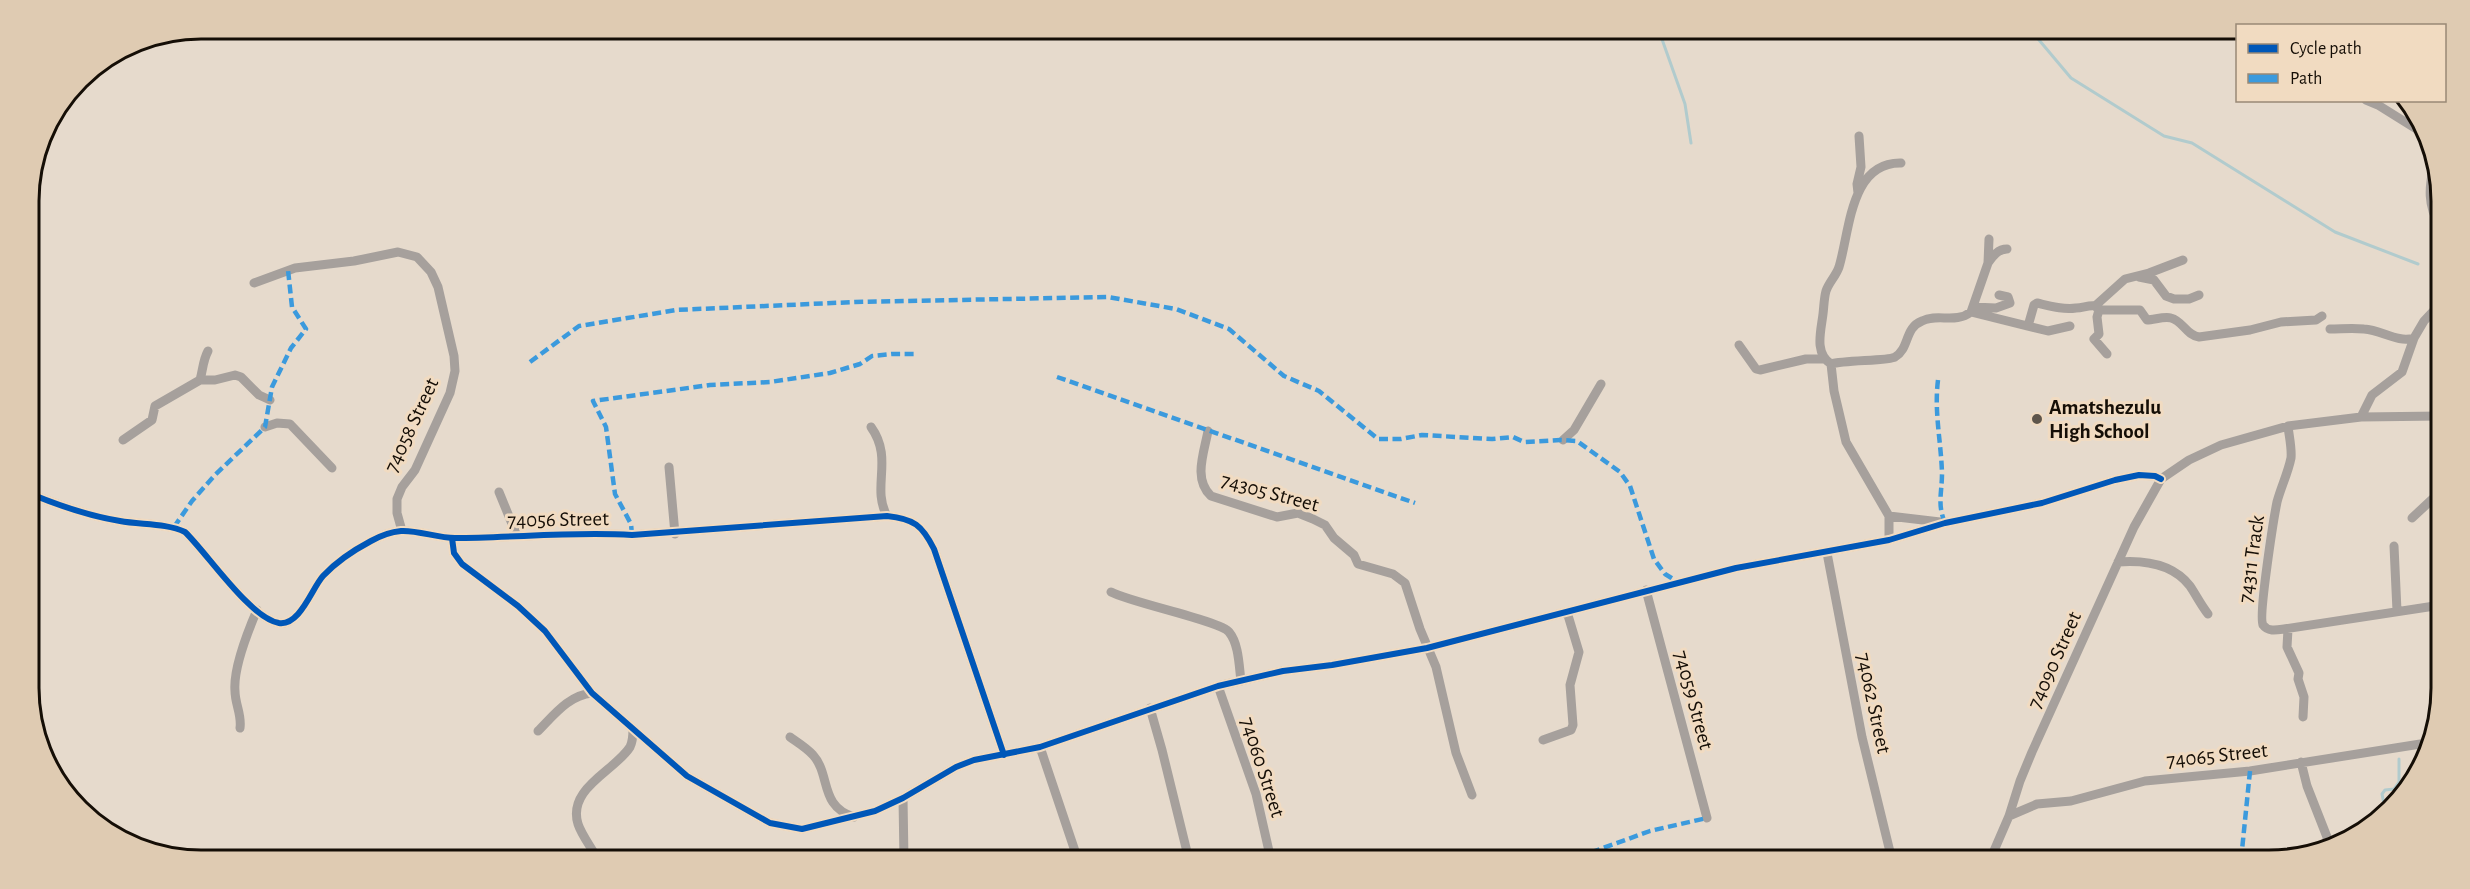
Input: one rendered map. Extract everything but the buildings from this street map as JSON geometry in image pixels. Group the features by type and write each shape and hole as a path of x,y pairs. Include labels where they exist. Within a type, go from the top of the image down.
{"street":[{"path":"2371,102 2412,127"},
{"path":"1858,193 1857,184 1862,167 1859,136"},
{"path":"1889,540 1889,516 1846,442 1828,362 1819,341 1826,292 1838,270 1858,193 1875,169 1881,165 1901,163"},
{"path":"2430,189 2431,206"},
{"path":"1988,263 1989,239"},
{"path":"1739,345 1756,369 1760,370 1806,358 1828,362 1894,358 1903,350 1911,328 1923,320 1964,317 1972,310 1988,263 1994,254 2007,249"},
{"name":"74058 Street","path":"254,283 295,268 354,261 398,252 417,257 432,272 438,287 454,356 455,371 450,393 415,470 402,487 397,499 397,513 402,531"},
{"path":"2107,354 2094,339 2099,334 2097,308 2104,299 2116,285 2134,276 2182,260"},
{"path":"2156,282 2164,267"},
{"path":"2134,276 2156,282 2166,296 2174,299 2199,296"},
{"path":"1972,310 1996,308 2010,303 2008,297 1999,295"},
{"path":"2028,326 2034,305 2037,303 2056,308 2076,308 2088,305 2097,308 2140,310 2147,320 2170,318 2178,322 2192,336 2199,337 2281,322 2316,320 2322,316"},
{"path":"1972,310 2048,331 2070,326"},
{"path":"2361,417 2372,395 2402,372 2414,338 2431,314"},
{"path":"2330,329 2378,331 2403,341 2414,338"},
{"path":"200,380 204,369 203,359 208,351"},
{"path":"123,440 152,420 155,406 200,380 215,380 235,375 241,377 259,395 270,400"},
{"path":"1563,440 1574,430 1601,384"},
{"path":"452,538 458,559 545,631 592,693 687,776 770,823 802,829 875,812 956,767 986,757 1040,747 1218,686 1283,671 1332,665 1427,648 1736,568 1889,540 1946,523 2042,503 2139,475 2155,476 2161,479 2189,460 2221,445 2288,426 2361,417 2431,417"},
{"path":"265,427 277,423 290,424 332,468"},
{"name":"74311 Track","path":"2288,426 2291,456 2278,502 2261,623 2273,631 2431,606"},
{"path":"871,427 882,449 881,500 887,516"},
{"name":"74305 Street","path":"1209,431 1200,477 1204,489 1211,496 1277,517 1298,513 1325,525 1334,538 1354,555 1358,564 1393,574 1405,583 1427,648 1436,667 1456,753 1472,795"},
{"path":"669,467 675,534"},
{"name":"74090 Street","path":"1994,850 2032,752 2134,527 2161,479"},
{"path":"499,492 517,536"},
{"name":"74056 Street","path":"39,497 88,514 174,527 193,540 206,557 257,610 269,620 286,622 301,610 321,578 337,562 385,534 402,531 452,538 592,532 632,535 675,534 887,516 912,522 921,527 927,536 1004,755"},
{"path":"2412,518 2431,500"},
{"path":"1889,516 1946,523"},
{"path":"2394,546 2397,611"},
{"name":"74062 Street","path":"1827,553 1862,737 1890,850"},
{"path":"2118,562 2136,560 2159,565 2177,573 2190,586 2208,614"},
{"name":"74059 Street","path":"1646,590 1707,818"},
{"path":"1111,592 1152,607 1221,626 1232,636 1241,681"},
{"path":"240,728 241,718 235,684 242,649 257,610"},
{"path":"1543,740 1566,733 1573,725 1570,685 1579,652 1568,612"},
{"path":"2288,629 2288,647 2299,673 2298,680 2304,697 2303,717"},
{"name":"74060 Street","path":"1218,686 1256,794 1269,850"},
{"path":"538,730 575,697 592,693"},
{"path":"1150,708 1187,850"},
{"path":"592,850 577,822 578,804 601,774 630,746 633,729"},
{"path":"790,737 813,754 835,806 854,817"},
{"name":"74065 Street","path":"2009,816 2037,804 2071,801 2145,781 2250,771 2421,744"},
{"path":"1040,747 1075,850"},
{"path":"2301,762 2327,839"},
{"path":"903,798 904,850"}],"waterway":[{"path":"1662,39 1685,104 1691,143"},
{"path":"2038,39 2071,78 2164,136 2192,143 2335,232 2418,264"},
{"path":"2383,801 2382,794 2385,790 2394,789 2399,782 2399,759"}],"marked path":[{"path":"174,527 192,501 215,475 265,427 272,387 291,348 306,329 292,307 288,270"},
{"path":"530,362 579,326 676,310 855,302 1108,297 1176,309 1229,329 1284,376 1319,391 1378,439 1401,439 1422,435 1492,439 1513,437 1524,442 1577,441 1620,472 1630,486 1654,559 1665,574 1678,582"},
{"path":"632,535 631,524 615,494 606,427 593,401 710,385 770,382 830,373 860,364 872,356 915,354"},
{"path":"1057,377 1415,503"},
{"path":"1938,380 1937,415 1942,473 1941,504 1945,523"},
{"path":"2242,850 2250,771"},
{"path":"1598,850 1650,831 1707,818"}],"cycle path":[{"path":"452,538 454,553 462,564 518,606 545,631 592,693 687,776 770,823 802,829 875,811 903,798 956,767 974,760 1040,747 1218,686 1283,671 1332,665 1427,648 1736,568 1889,540 1945,523 2042,503 2115,480 2139,475 2155,476 2161,479"},
{"path":"39,497 97,516 170,527 185,532 242,598 268,619 279,623 293,619 299,613 323,576 339,561 374,539 397,532 407,531 455,538 632,535 887,516 904,519 911,521 921,529 934,549 1004,755"}],"place":[{"name":"Amatshezulu High School","path":"2037,419"}]}
